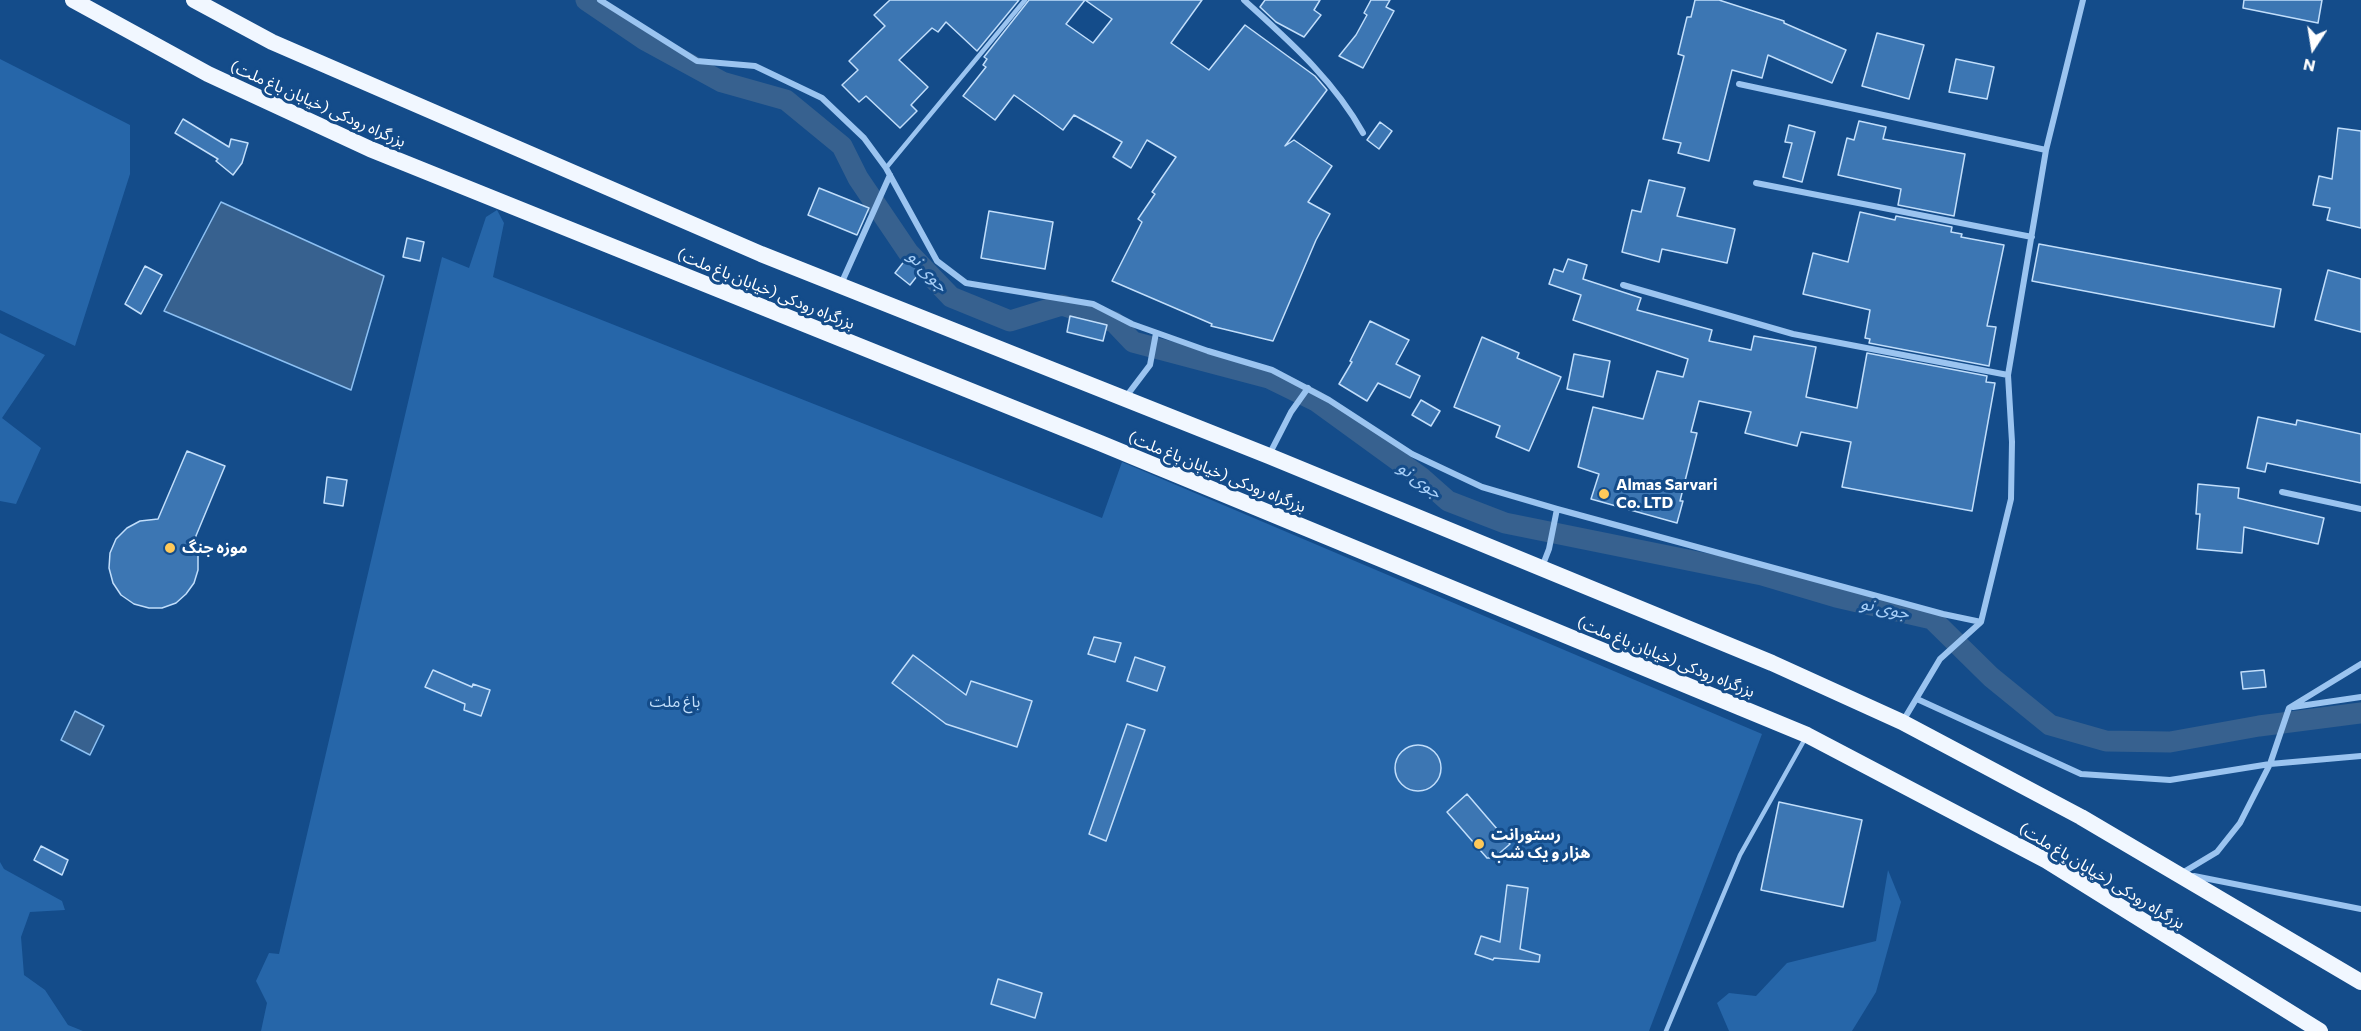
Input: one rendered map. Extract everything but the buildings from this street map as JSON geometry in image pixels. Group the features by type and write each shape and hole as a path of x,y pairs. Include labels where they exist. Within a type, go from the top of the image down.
{"highway":[{"name":"بزرگراه رودکی (خیابان باغ ملت)","path":"73,0 208,74 370,148 1089,439 1807,735 2047,861 2319,1031"},
{"name":"بزرگراه رودکی (خیابان باغ ملت)","path":"194,0 272,42 761,254 1269,456 1772,663 1902,722 2082,817 2181,873 2361,982"}],"street":[{"path":"600,0 697,61 755,66 822,98 864,138 886,168 937,261 966,283 1093,304 1132,324 1156,333 1272,370 1306,390 1329,400 1412,454 1482,487 1943,614 1982,622"},
{"path":"1244,0 1323,75 1348,107 1363,133"},
{"path":"1902,722 1940,659 1965,640 1982,622 2011,499 2012,442 2008,375 2046,150 2083,0"},
{"path":"1739,84 2046,150"},
{"path":"841,286 890,175"},
{"path":"1756,183 2032,237"},
{"path":"1623,285 1793,334 2008,375"},
{"path":"1124,398 1150,365 1156,333"},
{"path":"1269,456 1291,412 1306,390"},
{"path":"2282,492 2361,509"},
{"path":"1542,568 1549,549 1557,509"},
{"path":"2181,873 2217,852 2240,823 2270,764 2289,708 2361,664"},
{"path":"2289,708 2361,697"},
{"path":"1917,699 2081,774 2170,780 2270,764 2361,756"},
{"path":"2181,873 2361,909"}],"lane":[{"path":"886,168 1025,0"},
{"path":"1666,1031 1740,855 1807,735"}],"green space":[{"path":"0,59 130,125 130,174 75,346 0,310"},
{"name":"باغ ملت","path":"497,210 504,223 493,277 1102,518 1122,462 1762,734 1649,1031 261,1031 267,1003 256,981 269,953 279,954 442,257 469,268 486,217"},
{"path":"0,333 45,355 2,418 41,448 16,504 0,501"},
{"path":"0,862 4,869 62,901 65,910 30,912 21,937 24,975 45,990 68,1025 83,1031 0,1031"},
{"path":"1888,870 1901,902 1876,992 1852,1031 1729,1031 1717,1003 1729,993 1756,996 1787,963 1876,941"}],"shaded area":[{"path":"221,202 384,276 351,390 164,311"},
{"path":"75,711 104,726 90,755 61,740"}],"waterway":[{"name":"جوی نو","path":"586,0 645,40 722,82 786,100 842,146 858,178 908,252 951,297 1010,321 1062,305 1114,322 1133,342 1269,378 1316,401 1422,478 1448,501 1505,523 1762,575 1836,597 1932,619 1991,677 2050,725 2106,741 2170,742 2259,726 2361,713"}],"place":[{"name":"Almas Sarvari Co. LTD","path":"1604,494"},
{"name":"موزه جنگ","path":"170,548"},
{"name":"رستورانت هزار و یک شب","path":"1479,844"}]}
